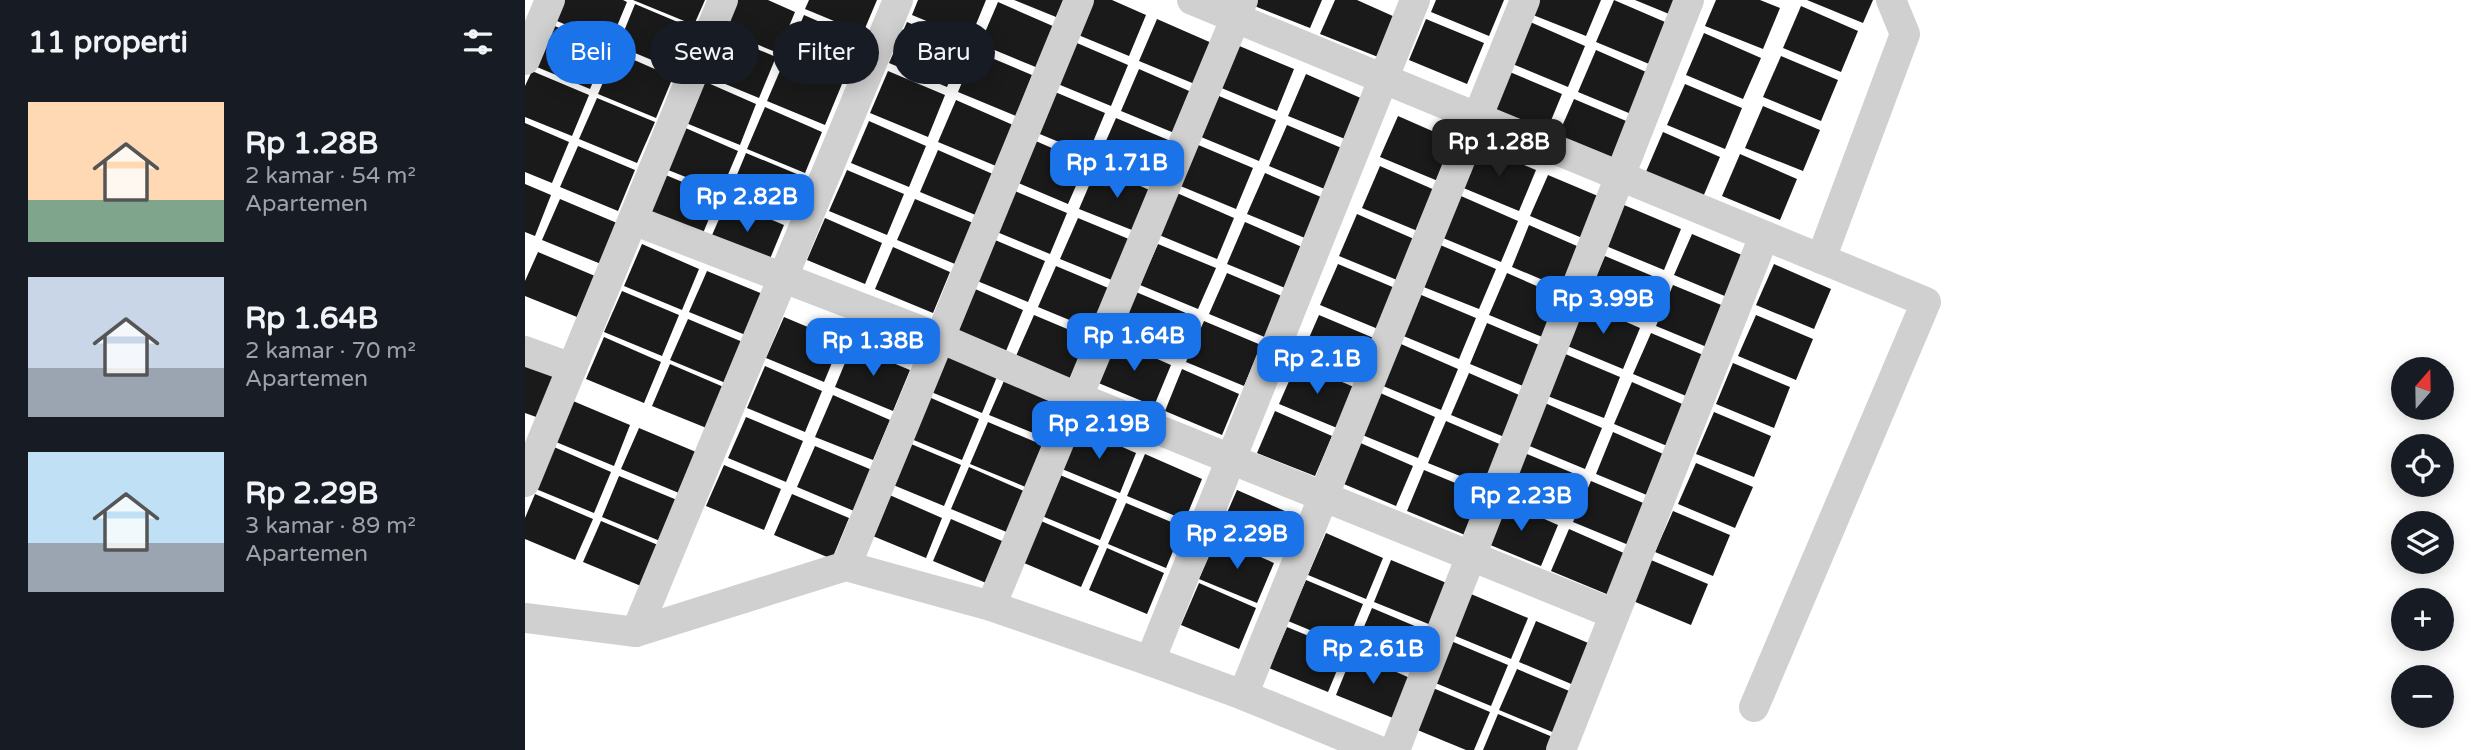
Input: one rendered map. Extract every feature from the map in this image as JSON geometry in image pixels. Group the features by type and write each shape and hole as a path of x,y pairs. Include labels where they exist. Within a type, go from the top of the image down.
{"street":[{"path":"525,60 549,0"},
{"path":"525,482 723,0"},
{"path":"636,632 898,0"},
{"path":"846,566 1079,0"},
{"path":"1192,0 1240,9 1384,78 1926,302 1754,707"},
{"path":"1150,661 1415,0"},
{"path":"1243,695 1525,0"},
{"path":"1395,750 1689,0"},
{"path":"1821,259 1905,34 1891,0"},
{"path":"991,606 1240,9"},
{"path":"633,220 940,338 1231,460 1615,614"},
{"path":"1561,750 1764,236"},
{"path":"525,351 572,368"},
{"path":"525,618 636,632 846,566 991,606 1150,661 1243,695 1377,750"}],"building":[{"path":"560,0 627,2 619,21 552,19"},
{"path":"633,0 705,0 696,21 684,21"},
{"path":"732,0 768,0 795,12 791,21 773,21 773,51 759,45 759,21 723,21"},
{"path":"809,0 877,0 868,21 834,21 805,9"},
{"path":"918,0 986,0 977,21 926,21 912,15"},
{"path":"1014,0 1064,0 1056,17"},
{"path":"1084,0 1112,0 1146,15 1129,56 1071,32"},
{"path":"1254,0 1322,0 1310,28 1252,5"},
{"path":"1335,0 1357,0 1395,17 1378,57 1320,34"},
{"path":"1436,0 1504,0 1489,36 1431,12"},
{"path":"1534,0 1601,0 1586,36 1528,13"},
{"path":"1614,0 1672,25 1654,66 1596,42"},
{"path":"1635,0 1681,0 1674,16"},
{"path":"1716,0 1760,0 1780,8 1763,49 1705,26"},
{"path":"1807,0 1873,0 1863,23"},
{"path":"998,2 1055,27 1038,68 995,50 995,21 990,21"},
{"path":"635,4 675,21 650,21 650,59 636,53 636,21 628,21"},
{"path":"1801,6 1858,31 1841,72 1783,48"},
{"path":"804,15 818,21 801,21"},
{"path":"1157,19 1214,44 1197,85 1139,61"},
{"path":"1426,19 1484,43 1467,84 1409,60"},
{"path":"1528,21 1585,46 1568,87 1510,63"},
{"path":"546,33 546,71 532,65"},
{"path":"1704,33 1761,58 1743,99 1686,75"},
{"path":"1070,40 1128,65 1111,106 1053,82"},
{"path":"1237,45 1294,69 1277,111 1219,87"},
{"path":"759,50 773,56 773,64 759,98 725,84 759,84"},
{"path":"1596,50 1653,75 1636,116 1578,92"},
{"path":"1781,56 1838,80 1821,121 1763,97"},
{"path":"995,59 1032,75 1016,116 958,92 961,84 995,84"},
{"path":"636,61 650,67 650,84 670,84 656,118 598,94 602,84 636,84"},
{"path":"1139,69 1196,94 1179,135 1121,111"},
{"path":"1505,70 1562,94 1545,135 1487,111"},
{"path":"532,71 546,77 546,84 563,84 589,95 572,136 525,117 525,86"},
{"path":"888,71 893,73 893,84 919,84 945,95 928,137 870,113"},
{"path":"1306,74 1363,99 1345,139 1288,116"},
{"path":"578,84 592,84 590,89"},
{"path":"697,84 710,84 756,104 740,145 681,121"},
{"path":"774,84 842,84 825,125 767,101"},
{"path":"1685,84 1742,108 1725,149 1667,125"},
{"path":"1048,89 1105,113 1088,154 1030,130"},
{"path":"1219,96 1276,120 1259,161 1201,137"},
{"path":"597,98 655,122 637,163 579,139"},
{"path":"1574,99 1631,123 1614,164 1556,140"},
{"path":"956,100 1013,125 996,166 938,142"},
{"path":"1763,106 1820,130 1803,171 1745,148"},
{"path":"765,107 822,132 805,173 747,149"},
{"path":"1398,116 1455,141 1438,181 1380,157"},
{"path":"1116,118 1173,142 1156,183 1098,159"},
{"path":"869,121 926,146 909,187 851,163"},
{"path":"525,123 569,142 552,183 525,172"},
{"path":"1287,125 1344,149 1327,190 1269,166"},
{"path":"681,126 738,151 721,191 663,168"},
{"path":"1663,132 1720,157 1703,197 1645,174"},
{"path":"1029,138 1086,163 1068,204 1011,180"},
{"path":"1196,144 1253,168 1236,209 1178,185"},
{"path":"578,146 635,170 618,211 560,187"},
{"path":"1479,146 1536,170 1519,211 1461,187"},
{"path":"938,150 995,175 978,216 920,192"},
{"path":"746,153 804,177 787,218 729,194"},
{"path":"1740,154 1797,179 1780,220 1722,196"},
{"path":"1380,166 1437,191 1420,232 1362,208"},
{"path":"1097,167 1154,192 1137,232 1079,209"},
{"path":"847,170 904,194 887,235 829,211"},
{"path":"661,173 718,197 701,238 643,214"},
{"path":"1265,173 1321,197 1305,238 1247,214"},
{"path":"1548,175 1605,199 1587,240 1530,216"},
{"path":"525,184 551,195 535,236 525,232"},
{"path":"1010,189 1067,213 1050,254 992,230"},
{"path":"1177,193 1234,218 1217,259 1159,235"},
{"path":"1461,196 1518,221 1501,262 1443,238"},
{"path":"560,199 617,223 601,264 542,240"},
{"path":"915,199 973,223 955,264 897,240"},
{"path":"727,201 784,225 767,266 709,242"},
{"path":"1624,205 1681,229 1664,270 1606,246"},
{"path":"1357,214 1414,239 1397,280 1339,256"},
{"path":"825,218 882,243 865,284 807,260"},
{"path":"1078,218 1136,242 1119,283 1060,259"},
{"path":"1245,222 1302,247 1285,288 1227,264"},
{"path":"1529,225 1586,250 1569,291 1512,267"},
{"path":"1692,234 1749,258 1732,299 1674,275"},
{"path":"988,237 1045,261 1028,302 970,278"},
{"path":"642,244 699,269 682,310 624,286"},
{"path":"1158,244 1216,268 1198,309 1140,285"},
{"path":"1438,244 1496,269 1479,309 1421,286"},
{"path":"893,247 950,272 933,313 875,289"},
{"path":"538,252 595,276 577,317 525,296 525,281"},
{"path":"1605,256 1662,280 1645,321 1587,297"},
{"path":"1338,264 1395,288 1378,329 1320,305"},
{"path":"1774,264 1831,289 1814,329 1756,305"},
{"path":"1056,266 1113,290 1096,331 1038,307"},
{"path":"707,271 765,295 748,336 689,312"},
{"path":"1227,273 1284,297 1267,338 1209,314"},
{"path":"1507,273 1564,298 1547,339 1489,315"},
{"path":"966,285 1023,310 1006,351 948,327"},
{"path":"1673,285 1731,309 1714,350 1656,326"},
{"path":"622,291 679,315 662,356 604,332"},
{"path":"1136,292 1193,316 1176,357 1118,333"},
{"path":"1419,294 1476,318 1459,359 1401,335"},
{"path":"1583,303 1640,328 1623,369 1565,345"},
{"path":"1034,315 1091,339 1074,380 1016,356"},
{"path":"1319,315 1376,339 1359,380 1301,356"},
{"path":"1756,315 1813,339 1796,380 1738,356"},
{"path":"784,317 841,341 824,382 766,358"},
{"path":"688,319 745,343 728,384 670,360"},
{"path":"1204,321 1261,345 1244,386 1186,362"},
{"path":"1487,323 1544,347 1528,388 1470,364"},
{"path":"1651,333 1708,357 1691,398 1633,374"},
{"path":"604,337 661,362 644,403 586,379"},
{"path":"1114,340 1171,365 1154,406 1096,382"},
{"path":"1401,344 1458,369 1441,410 1383,386"},
{"path":"852,346 910,370 893,411 835,387"},
{"path":"942,348 999,372 982,413 924,389"},
{"path":"1563,353 1620,377 1604,418 1545,395"},
{"path":"1297,363 1354,387 1337,428 1279,404"},
{"path":"1733,363 1790,387 1774,428 1716,404"},
{"path":"525,364 556,377 539,418 525,413"},
{"path":"670,364 726,388 709,429 652,406"},
{"path":"765,366 822,391 805,432 747,408"},
{"path":"1182,369 1239,394 1222,435 1165,411"},
{"path":"1469,373 1526,398 1509,439 1451,415"},
{"path":"1007,374 1065,399 1048,439 989,415"},
{"path":"1632,382 1689,407 1672,448 1614,424"},
{"path":"1378,392 1435,417 1418,458 1360,434"},
{"path":"922,394 979,419 962,460 904,436"},
{"path":"833,395 890,420 873,460 815,437"},
{"path":"573,401 630,425 614,466 556,442"},
{"path":"1545,403 1602,428 1585,469 1527,445"},
{"path":"1275,411 1332,436 1315,476 1257,453"},
{"path":"1714,412 1771,436 1754,477 1696,454"},
{"path":"746,417 803,441 786,482 728,458"},
{"path":"1446,421 1504,446 1487,487 1428,463"},
{"path":"988,422 1045,446 1028,488 970,464"},
{"path":"639,428 696,452 679,493 621,469"},
{"path":"1079,428 1136,453 1120,493 1062,469"},
{"path":"1613,432 1670,457 1654,498 1596,474"},
{"path":"904,441 961,465 944,506 886,482"},
{"path":"1356,441 1413,466 1396,506 1339,482"},
{"path":"815,446 872,470 854,511 797,487"},
{"path":"554,447 611,472 594,513 536,489"},
{"path":"1522,452 1580,476 1562,517 1504,493"},
{"path":"1145,454 1202,479 1185,520 1127,496"},
{"path":"1696,463 1753,487 1735,528 1678,504"},
{"path":"724,465 781,489 764,530 706,506"},
{"path":"969,467 1026,492 1009,533 951,509"},
{"path":"1424,470 1482,494 1465,535 1407,511"},
{"path":"1060,475 1117,499 1100,540 1042,516"},
{"path":"619,476 677,500 660,541 602,517"},
{"path":"1591,481 1648,505 1631,546 1573,522"},
{"path":"1237,490 1294,515 1277,555 1219,531"},
{"path":"885,493 942,518 926,558 868,534"},
{"path":"535,494 593,519 575,560 525,539 525,518"},
{"path":"792,494 849,518 832,559 774,535"},
{"path":"1501,500 1558,525 1541,566 1483,542"},
{"path":"1126,503 1183,527 1166,568 1108,544"},
{"path":"1673,511 1730,535 1713,576 1655,552"},
{"path":"951,519 1009,544 991,585 933,561"},
{"path":"601,521 658,545 641,586 583,562"},
{"path":"1041,521 1099,546 1081,587 1024,563"},
{"path":"1569,529 1626,554 1609,595 1551,571"},
{"path":"1326,533 1383,558 1366,599 1308,575"},
{"path":"1217,538 1274,563 1257,603 1199,579"},
{"path":"1107,548 1164,573 1147,614 1089,590"},
{"path":"1391,560 1449,584 1431,625 1374,602"},
{"path":"1651,560 1708,584 1691,625 1633,601"},
{"path":"1306,580 1363,604 1346,645 1288,621"},
{"path":"1199,583 1256,608 1239,649 1181,625"},
{"path":"1471,594 1528,618 1511,659 1453,635"},
{"path":"1372,608 1429,632 1412,673 1354,650"},
{"path":"1536,621 1593,645 1576,686 1519,662"},
{"path":"1287,627 1345,651 1328,692 1269,668"},
{"path":"1451,641 1508,665 1491,706 1433,682"},
{"path":"1353,653 1410,678 1393,718 1336,695"},
{"path":"1517,669 1574,693 1557,734 1499,710"},
{"path":"1433,688 1490,712 1474,750 1466,750 1415,729"},
{"path":"1498,714 1555,738 1550,750 1483,750"}]}
